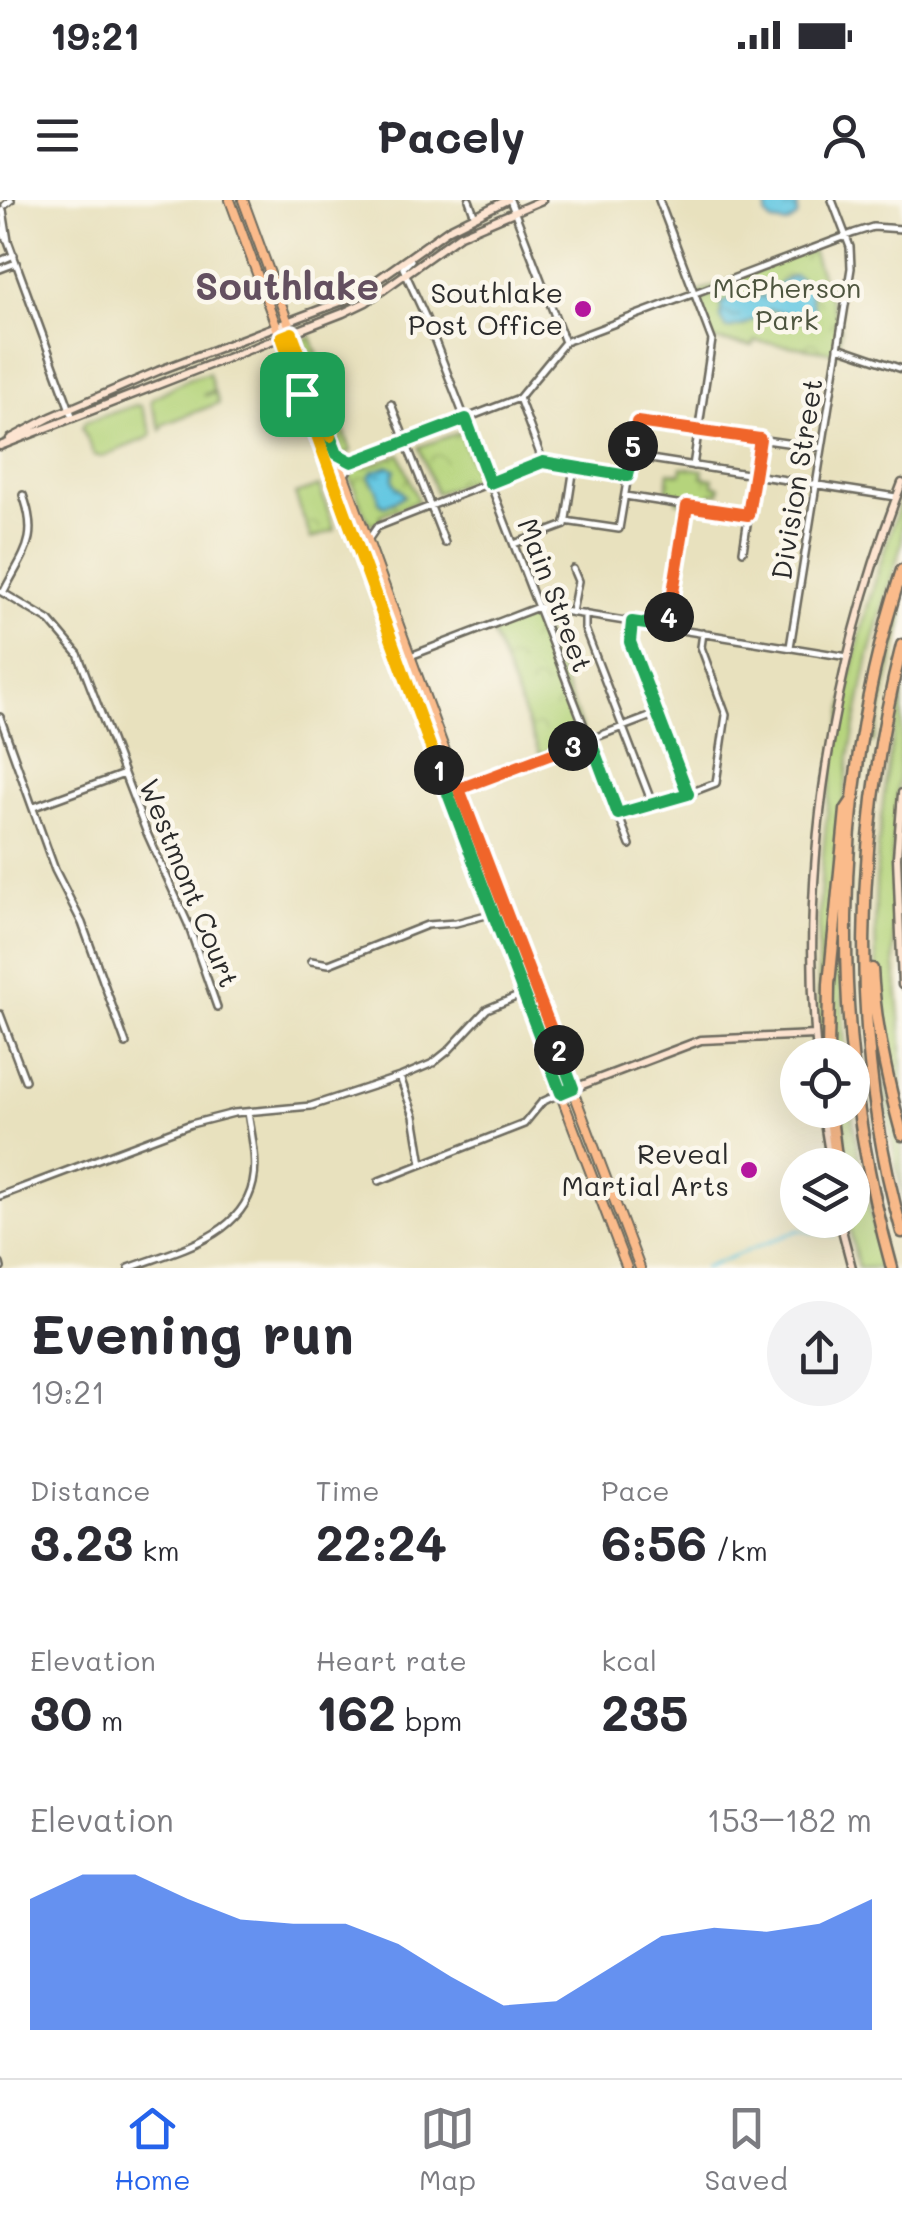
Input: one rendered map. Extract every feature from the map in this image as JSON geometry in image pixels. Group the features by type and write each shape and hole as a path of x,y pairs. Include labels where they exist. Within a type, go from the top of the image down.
{"highway":[{"path":"892,1268 865,1145 849,1024 846,944 854,797 876,663 902,570"},
{"path":"902,644 889,695 873,814 866,918 868,1028 875,1102 902,1232"},
{"path":"889,695 902,671"},
{"path":"829,1038 832,946 846,810 854,797"},
{"path":"866,918 872,930 874,1007 902,1134"}],"main road":[{"path":"230,200 491,912 627,1268"},
{"path":"243,200 640,1268"},
{"path":"0,445 140,379 352,297 474,214 508,200"},
{"path":"0,445 356,308 460,235 542,200"},
{"path":"141,392 146,383 168,368"},
{"path":"113,403 133,392 140,379"},
{"path":"561,1093 701,1040 815,1036 814,895 832,732 868,582 902,483"},
{"path":"902,792 897,868 902,985"},
{"path":"846,1238 852,1268"}],"street":[{"path":"470,200 474,214"},
{"path":"508,200 565,342"},
{"path":"659,200 712,344 693,466"},
{"name":"Division Street","path":"790,647 851,258 832,200"},
{"path":"5,206 8,241"},
{"path":"0,226 73,418"},
{"path":"345,476 352,462 519,398 565,342 846,236 873,227 902,228"},
{"path":"406,272 403,266 416,253"},
{"path":"0,260 15,259"},
{"path":"0,269 15,259"},
{"name":"Main Street","path":"406,272 630,844"},
{"path":"838,347 902,369"},
{"path":"519,398 543,462"},
{"path":"392,404 445,543"},
{"path":"566,521 619,529 637,422 822,448"},
{"path":"743,551 760,439"},
{"path":"337,454 352,462"},
{"path":"632,456 896,498"},
{"path":"368,540 377,527 543,462 628,476"},
{"path":"514,544 565,524 574,467"},
{"path":"2,592 26,553 32,535 23,495"},
{"path":"625,496 748,515"},
{"path":"667,627 687,506"},
{"path":"361,522 377,527"},
{"path":"572,612 578,582 573,570"},
{"name":"Westmont Court","path":"2,592 50,621 74,646 218,1007"},
{"path":"399,660 538,607 848,657"},
{"path":"585,614 585,629 652,804"},
{"path":"632,622 632,649 688,794"},
{"path":"618,814 716,783 726,716 701,647 703,633"},
{"path":"459,789 657,714"},
{"path":"0,717 55,870 82,923 126,1044"},
{"path":"34,806 124,774"},
{"path":"311,961 329,964 428,925 456,924 505,910"},
{"path":"0,1196 191,1124 248,1112 311,1106 400,1077 433,1062 487,1009 523,994"},
{"path":"0,1014 24,1080"},
{"path":"400,1077 414,1116 422,1164"},
{"path":"379,1181 524,1124 542,1102 561,1093"},
{"path":"129,1268 213,1236 231,1221 253,1185 248,1112"}],"green space":[{"name":"McPherson Park","path":"811,248 841,328 838,353 755,341 753,346 712,340 694,294"},
{"path":"311,337 351,451 347,458 341,454 303,340"},
{"path":"209,373 214,391 203,395 215,393 219,403 164,424 161,430 151,403 153,398 188,379"},
{"path":"141,406 152,433 150,437 101,457 94,455 82,428 85,422"},
{"path":"460,432 477,478 436,493 419,447"},
{"path":"400,454 418,501 380,515 382,522 369,524 350,470 360,463 363,468"},
{"path":"682,467 703,470 702,477 713,479 713,485 720,487 719,493 712,493 710,499 699,498 698,504 677,501 678,494 666,492 669,472 681,474"},
{"path":"319,486 335,530 311,539 295,494"},
{"path":"902,497 902,542 869,656 849,757 838,851 826,1038 820,1038 819,911 824,841 845,703 879,566"},
{"path":"902,596 902,621 874,742 869,741"},
{"path":"536,615 583,732 580,740 540,755 491,631"},
{"path":"902,690 892,858 894,957 902,1038 902,1122 880,1015 875,906 884,798"},
{"path":"839,936 844,1038 830,1038"},
{"path":"878,1059 902,1139 902,1198"},
{"path":"834,1128 854,1128 858,1148 836,1148"},
{"path":"870,1210 885,1268 858,1268 852,1238 870,1238"}],"water":[{"path":"768,200 795,200 797,217 787,224 772,222 766,216"},
{"path":"795,275 807,283 815,312 810,325 786,313 769,310 745,325 727,329 720,317 722,303 762,296"},
{"path":"389,466 395,469 394,482 405,496 384,506 369,476"}],"waterway":[{"path":"704,1268 780,1238"}],"place":[{"name":"Southlake Post Office","path":"583,309"},
{"name":"Reveal Martial Arts","path":"749,1170"}],"district":[{"name":"Southlake","path":"287,287"}],"route":[{"path":"292,333 340,457 352,462 466,419 490,483 543,462 628,476 637,422 760,439 748,515 687,506 667,627 632,622 632,649 688,794 618,814 590,739 459,789 573,1088 561,1093 491,912 302,394 282,337 292,333"}]}
